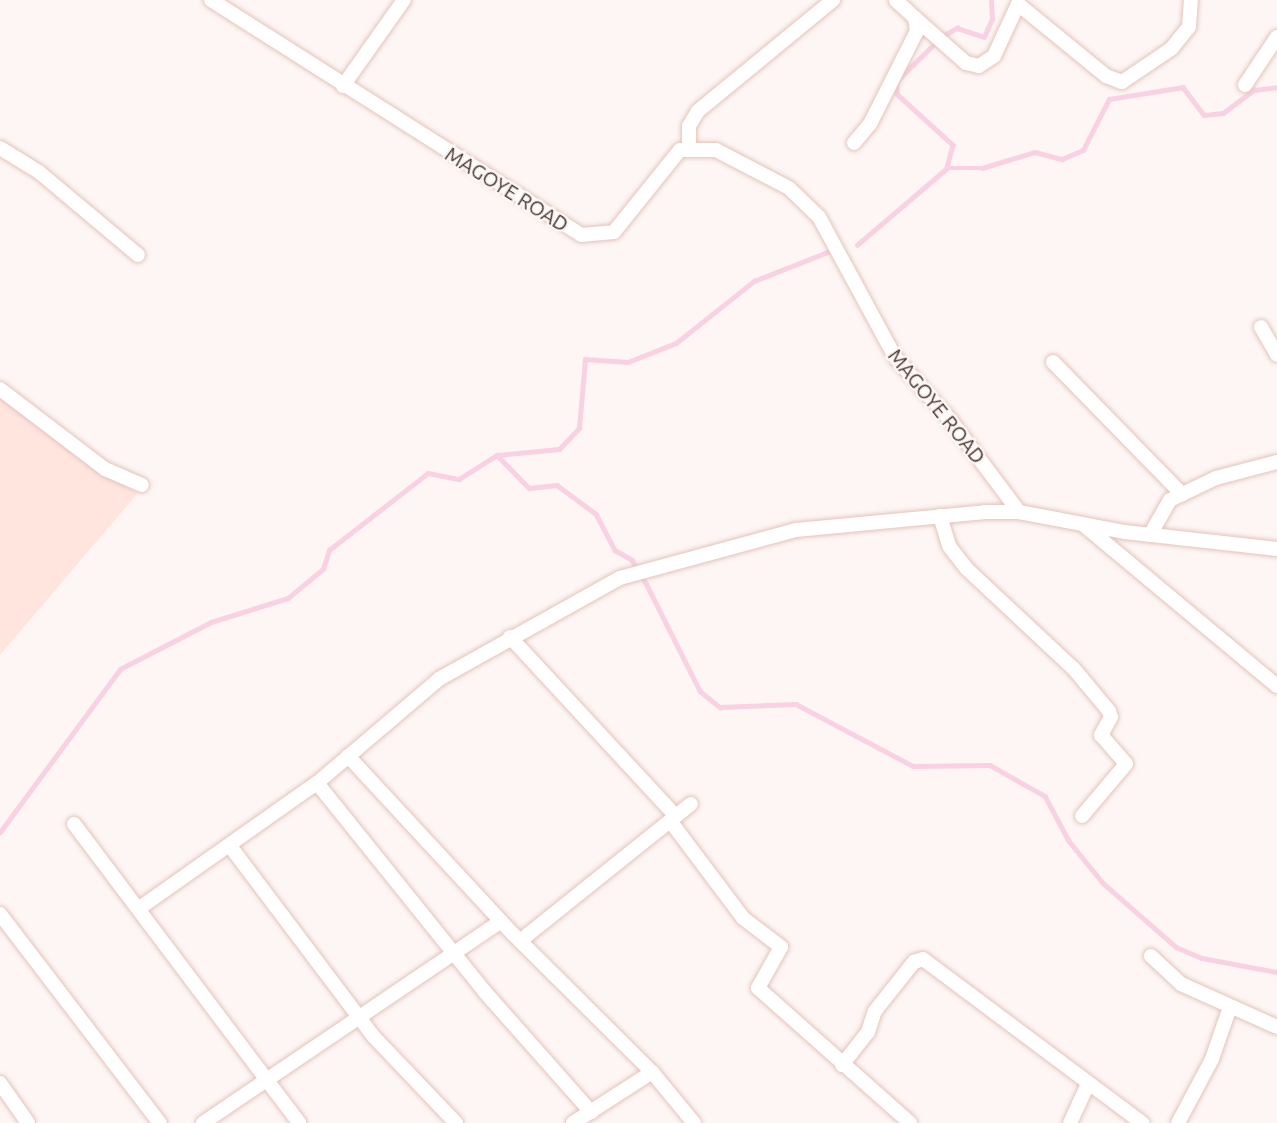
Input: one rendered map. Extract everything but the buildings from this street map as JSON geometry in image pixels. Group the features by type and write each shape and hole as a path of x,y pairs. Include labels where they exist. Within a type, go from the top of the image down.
{"street":[{"name":"MAGOYE ROAD","path":"211,0 546,215 591,237 614,232 671,157 689,148 716,150 758,169 789,188 819,217 895,357 951,421 1019,512"},
{"path":"343,86 404,0"},
{"path":"689,148 689,126 698,111 833,0"},
{"path":"896,0 966,63 979,66 994,56 1018,3 1106,76 1122,82 1171,49 1189,27 1191,0"},
{"path":"854,144 870,124 910,47 917,31 915,18"},
{"path":"1245,85 1277,37"},
{"path":"0,148 48,179 138,255"},
{"path":"1261,327 1277,355"},
{"path":"1053,362 1182,494"},
{"path":"0,389 105,469 142,485"},
{"path":"1150,535 1170,500 1216,478 1277,462"},
{"path":"141,907 317,783 439,679 510,637 620,578 796,530 940,516 1019,512 1150,535 1277,549"},
{"path":"940,516 949,546 967,569 1074,669 1111,717 1101,735 1126,764 1082,816"},
{"path":"1085,525 1277,686"},
{"path":"510,637 673,819 743,918 781,947 758,988 910,1123"},
{"path":"348,756 520,941 652,1072 694,1123"},
{"path":"317,783 452,951 591,1112"},
{"path":"520,941 691,804"},
{"path":"75,824 141,907 263,1080 299,1123"},
{"path":"230,846 358,1015 411,1079 456,1123"},
{"path":"203,1123 452,951 501,921"},
{"path":"3,923 160,1123"},
{"path":"1151,956 1181,984 1277,1027"},
{"path":"842,1065 868,1032 875,1011 914,962 923,959 1142,1123"},
{"path":"1178,1123 1212,1059 1230,1007"},
{"path":"573,1123 652,1072"},
{"path":"0,1083 28,1123"},
{"path":"1070,1123 1088,1084"}],"shaded area":[{"path":"0,396 137,494 0,655"}],"waterway":[{"path":"946,34 957,28 984,37 992,19 991,0"},
{"path":"936,43 897,81 897,94 953,145 947,168"},
{"path":"857,245 947,168 982,168 1035,152 1062,159 1083,150 1109,99 1183,87 1204,115 1223,113 1254,90 1277,87"},
{"path":"0,832 120,669 211,622 288,598 323,569 329,550 428,473 459,479 497,455 559,449 579,428 585,359 628,362 676,343 754,281 830,251"},
{"path":"497,455 529,488 557,485 596,514 615,550 632,560 646,583 700,691 720,707 796,704 913,766 990,765 1045,796 1069,841 1103,883 1176,947 1202,958 1277,972"}]}
